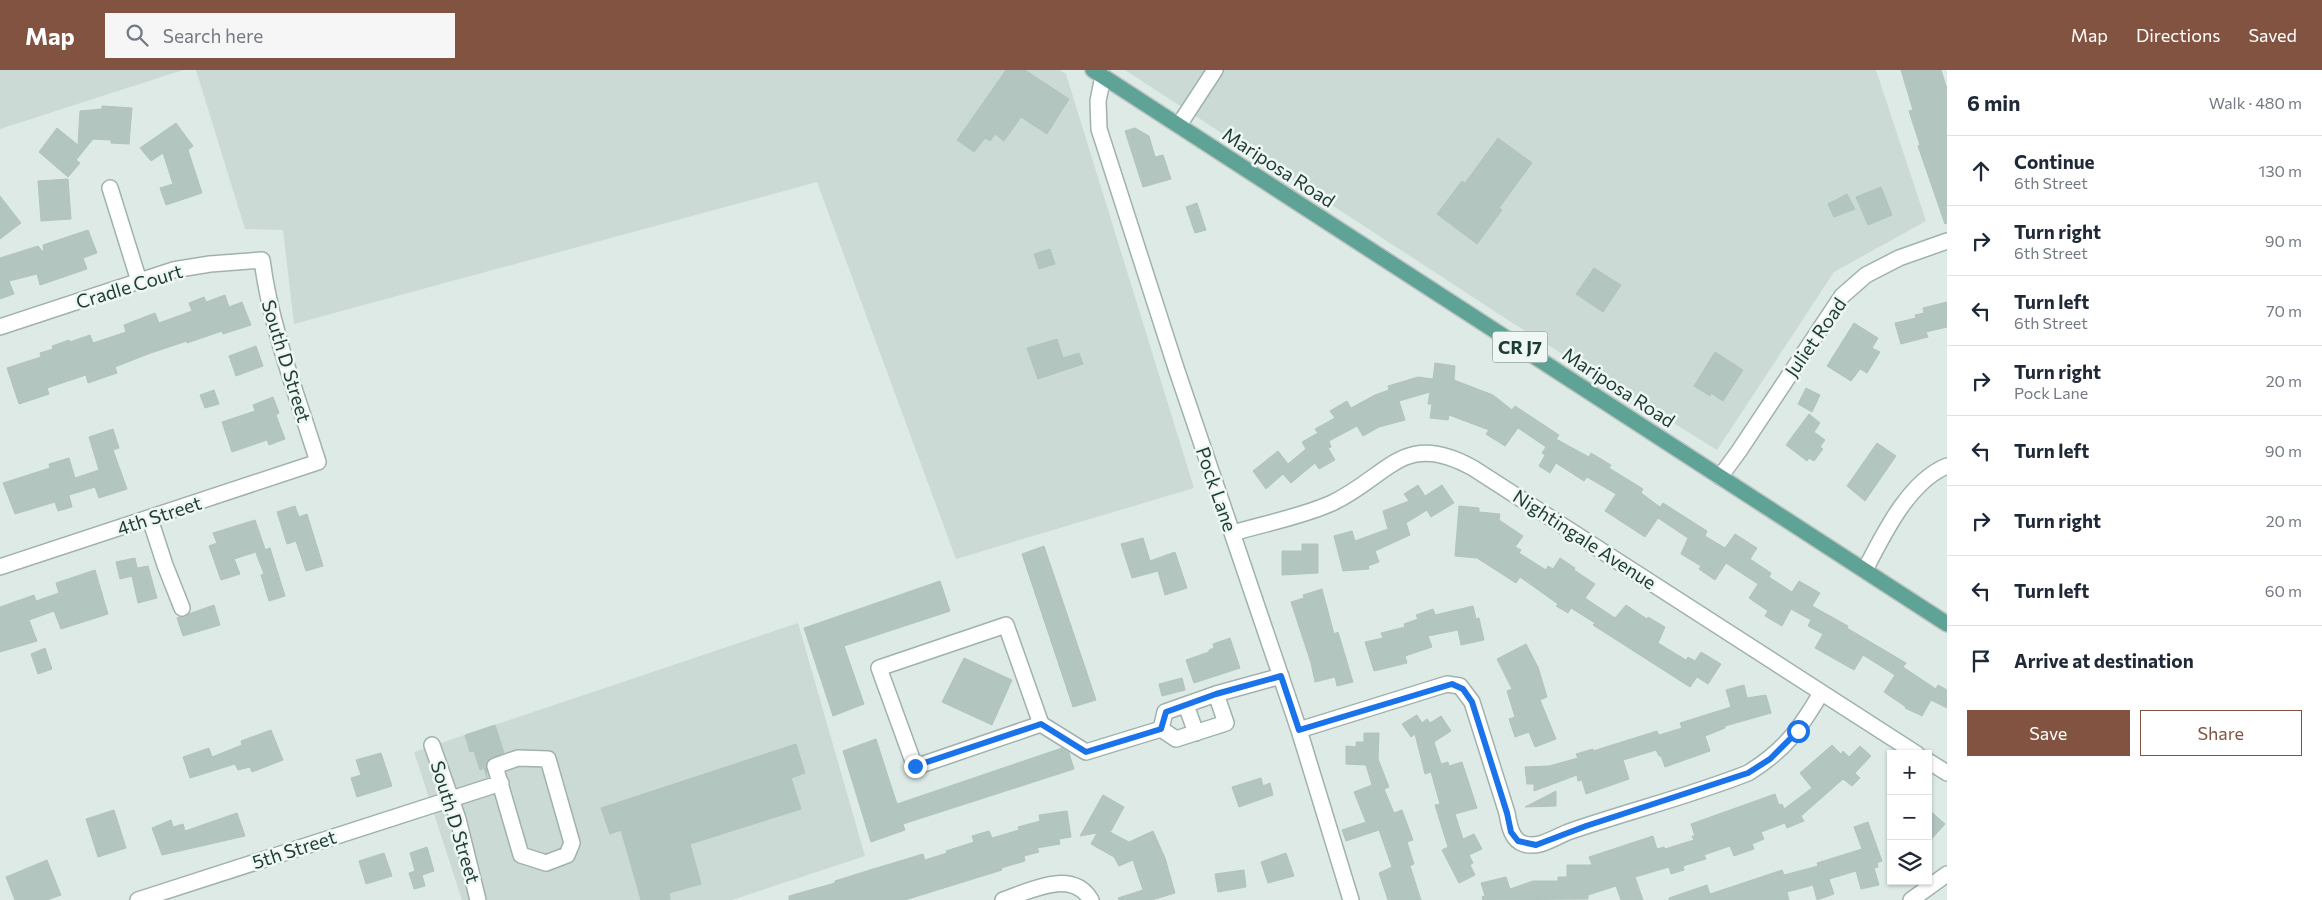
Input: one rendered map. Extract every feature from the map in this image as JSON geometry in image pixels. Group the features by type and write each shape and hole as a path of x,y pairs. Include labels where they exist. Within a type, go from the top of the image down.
{"main road":[{"name":"Mariposa Road","path":"1098,73 1947,624"}],"street":[{"path":"1178,125 1215,70"},
{"name":"Pock Lane","path":"1098,73 1099,129 1179,377 1299,730 1350,900"},
{"path":"110,188 139,281"},
{"name":"Juliet Road","path":"1720,476 1739,451 1842,296 1866,275 1899,258 1947,241"},
{"name":"Cradle Court","path":"0,327 173,270 262,260"},
{"name":"South D Street","path":"262,260 266,290 276,331 318,462"},
{"name":"Nightingale Avenue","path":"1233,533 1304,514 1333,502 1386,466 1412,454 1428,452 1447,455 1473,468 1911,750"},
{"name":"4th Street","path":"0,567 318,462"},
{"path":"1865,570 1881,538 1908,499 1929,476 1947,466"},
{"path":"150,518 182,608"},
{"path":"1041,724 915,766 879,668 1006,625 1041,724 1086,752 1161,729"},
{"path":"1161,729 1166,712 1216,694 1281,676"},
{"path":"1299,730 1447,684 1460,686 1472,702 1507,813 1511,832 1518,841 1536,845 1586,826 1748,773 1770,759 1784,747 1798,731 1821,692"},
{"path":"1161,729 1176,739 1226,723 1216,694"},
{"path":"1186,705 1196,733"},
{"name":"South D Street","path":"432,745 451,797 478,900"},
{"path":"518,758 548,759 572,843 567,855 546,863 521,855 500,783 494,766 518,758"},
{"path":"1932,763 1947,772"},
{"name":"5th Street","path":"138,900 451,797 500,783"},
{"path":"1911,900 1947,874"},
{"path":"1003,900 1051,885 1064,883 1076,884 1086,892 1091,900"}],"shaded area":[{"path":"0,70 183,70 0,129"},
{"path":"196,70 1060,70 1066,74 1194,488 956,559 817,182 294,324 283,230 245,229"},
{"path":"1125,70 1876,70 1926,221 1834,272 1717,450 1511,322"},
{"path":"798,623 865,856 732,900 462,900 414,752"}],"building":[{"path":"1006,70 1025,70 1069,99 1047,134 1021,117 1004,141 995,134 990,141 985,138 974,152 957,140"},
{"path":"1901,70 1941,70 1947,89 1947,223 1945,224 1918,146 1920,145 1909,111 1913,110"},
{"path":"102,106 132,108 129,144 93,139 76,160 80,163 68,177 39,152 57,128 78,145 80,111 102,109"},
{"path":"176,123 193,146 188,150 202,193 166,205 160,188 173,184 163,153 151,161 140,148"},
{"path":"1135,128 1149,136 1155,157 1163,155 1171,179 1143,187 1125,131"},
{"path":"1498,138 1532,163 1499,208 1502,210 1477,244 1437,214 1462,181 1465,183"},
{"path":"68,179 71,219 41,221 38,181"},
{"path":"1881,187 1892,215 1868,225 1856,197"},
{"path":"1847,194 1855,209 1834,217 1828,204"},
{"path":"0,196 21,223 0,239"},
{"path":"1197,203 1206,230 1195,233 1186,207"},
{"path":"88,230 97,253 83,258 87,269 40,285 37,274 9,281 14,294 0,299 0,258 38,246 44,253 43,245"},
{"path":"1050,249 1055,264 1039,269 1034,254"},
{"path":"1594,268 1621,285 1603,312 1576,294"},
{"path":"225,295 229,307 242,302 251,325 223,334 222,331 148,354 115,367 117,373 88,383 86,375 47,388 49,394 19,404 7,368 41,357 40,353 53,349 52,346 69,340 70,342 90,335 93,343 126,332 124,325 155,313 159,323 192,311 189,303 204,297 206,302"},
{"path":"1947,302 1947,327 1926,332 1928,337 1901,344 1895,323 1916,318 1915,315 1924,313 1923,308"},
{"path":"1854,323 1878,338 1872,348 1880,352 1867,373 1860,369 1851,381 1827,366"},
{"path":"1057,339 1063,358 1079,353 1083,364 1038,379 1027,348"},
{"path":"256,346 263,366 236,376 229,356"},
{"path":"1715,352 1743,370 1723,401 1711,393 1710,396 1694,386"},
{"path":"1435,363 1455,366 1454,380 1493,395 1512,410 1515,406 1559,435 1556,439 1589,457 1591,453 1611,465 1609,468 1643,489 1641,493 1660,507 1663,503 1707,531 1705,536 1725,548 1735,534 1757,548 1750,559 1771,573 1769,577 1792,592 1799,581 1820,593 1812,606 1848,626 1847,628 1906,663 1903,667 1936,689 1938,685 1947,690 1947,708 1931,700 1922,716 1905,708 1884,692 1895,675 1863,655 1854,670 1815,648 1823,634 1808,626 1811,620 1791,609 1782,626 1765,616 1768,611 1749,598 1758,584 1726,563 1715,580 1699,569 1701,566 1681,554 1688,538 1658,518 1645,537 1605,511 1616,494 1587,477 1584,481 1556,463 1550,473 1539,466 1545,455 1542,453 1546,447 1518,428 1505,446 1486,434 1489,430 1449,415 1448,420 1430,418 1432,404 1428,404 1430,392 1399,401 1405,420 1379,427 1363,436 1357,426 1329,441 1331,447 1328,448 1335,460 1319,469 1315,463 1291,483 1283,474 1266,489 1253,471 1278,451 1288,464 1306,449 1302,442 1318,433 1315,429 1335,418 1330,411 1347,401 1351,408 1389,390 1388,386 1418,377 1433,379"},
{"path":"1806,388 1820,395 1812,412 1798,404"},
{"path":"214,390 219,404 205,408 200,395"},
{"path":"273,397 279,413 276,415 285,439 269,445 267,440 232,452 222,422 255,411 253,405"},
{"path":"1809,414 1820,423 1814,432 1825,440 1820,447 1823,449 1814,461 1809,458 1807,461 1786,445"},
{"path":"113,429 119,448 113,450 127,489 99,498 95,487 69,495 72,507 58,511 55,502 15,514 3,483 50,468 49,464 69,458 75,478 99,470 89,437"},
{"path":"1877,443 1896,456 1865,501 1847,486"},
{"path":"1418,485 1425,496 1442,485 1454,503 1431,517 1427,510 1406,523 1410,535 1375,551 1379,562 1368,566 1369,569 1343,571 1334,536 1352,531 1355,541 1388,529 1383,511 1409,501 1404,494"},
{"path":"295,506 299,517 307,514 323,566 306,571 296,541 287,544 277,512"},
{"path":"1459,506 1479,508 1479,512 1500,514 1499,520 1523,536 1515,547 1521,550 1519,553 1546,570 1548,566 1553,569 1560,558 1575,568 1574,570 1595,584 1585,598 1615,618 1626,605 1647,619 1648,617 1665,627 1658,643 1686,660 1688,657 1695,661 1701,652 1721,664 1708,684 1697,677 1690,687 1593,625 1595,623 1571,608 1568,613 1556,606 1558,604 1520,577 1516,583 1477,558 1455,556"},
{"path":"255,520 265,549 234,559 240,574 221,580 209,546 217,543 213,533"},
{"path":"1143,538 1150,561 1175,552 1187,588 1165,595 1158,571 1132,578 1121,544"},
{"path":"1302,544 1318,544 1318,573 1282,575 1282,551 1302,551"},
{"path":"1044,546 1096,700 1073,707 1022,554"},
{"path":"270,548 285,596 269,601 261,575 264,574 256,553"},
{"path":"135,558 137,568 148,566 157,598 138,603 132,576 120,579 116,562"},
{"path":"95,570 108,614 61,629 54,611 29,620 37,641 0,652 0,607 34,595 36,601 59,593 56,583"},
{"path":"940,581 950,611 844,646 864,704 833,716 804,628"},
{"path":"1322,589 1334,634 1338,632 1353,682 1337,686 1335,677 1315,682 1311,663 1291,602 1304,598 1303,595"},
{"path":"214,605 220,625 183,636 177,618"},
{"path":"1473,606 1476,619 1479,618 1484,640 1461,645 1458,630 1428,636 1432,647 1405,656 1407,663 1374,671 1365,642 1383,638 1381,633 1405,627 1404,624 1418,619 1416,615 1433,609 1435,615"},
{"path":"1230,638 1240,668 1194,683 1186,660 1209,652 1209,650 1214,648 1213,644"},
{"path":"1526,644 1538,667 1547,697 1540,700 1556,739 1535,747 1529,732 1515,737 1509,719 1515,717 1507,691 1512,689 1497,659"},
{"path":"45,648 52,669 38,674 31,654"},
{"path":"964,658 1012,680 992,725 942,702"},
{"path":"1182,678 1185,690 1162,696 1159,684"},
{"path":"1744,685 1747,698 1766,695 1771,713 1725,726 1725,728 1705,736 1710,751 1665,767 1661,756 1659,756 1656,750 1623,760 1629,779 1586,794 1582,780 1578,781 1577,775 1534,791 1534,784 1527,784 1525,767 1549,766 1578,758 1576,754 1593,749 1593,751 1657,731 1659,735 1682,728 1680,723 1731,707 1726,690"},
{"path":"1417,715 1422,723 1427,719 1430,723 1441,716 1451,731 1434,742 1441,764 1448,762 1449,766 1462,762 1477,808 1455,814 1463,839 1474,834 1482,849 1469,855 1473,863 1470,865 1475,875 1459,883 1442,850 1448,847 1435,805 1440,804 1431,772 1425,774 1415,734 1411,737 1402,724"},
{"path":"495,725 504,753 488,760 486,764 487,778 484,768 480,770 474,751 470,752 465,735"},
{"path":"271,730 283,760 252,772 250,767 238,770 235,764 190,778 183,757 209,748 212,757 242,745 241,741"},
{"path":"1364,733 1379,733 1378,759 1389,787 1384,789 1394,813 1402,810 1413,840 1407,842 1414,864 1410,866 1421,900 1388,900 1379,873 1392,867 1379,830 1346,841 1342,830 1366,822 1354,792 1372,785 1366,765 1346,764 1346,746 1356,747 1356,742 1364,742"},
{"path":"876,739 897,804 1062,748 1069,753 1074,769 903,824 905,830 871,842 843,751"},
{"path":"796,744 805,773 791,778 801,809 690,844 701,884 669,893 670,900 641,900 621,830 610,834 601,808"},
{"path":"1832,745 1841,754 1843,751 1849,757 1860,746 1871,756 1855,773 1860,778 1852,786 1843,779 1801,816 1804,821 1787,828 1785,823 1761,832 1764,839 1752,844 1754,849 1734,856 1730,846 1704,855 1706,859 1683,866 1684,870 1671,874 1669,867 1635,877 1643,900 1621,900 1616,886 1588,895 1588,899 1483,900 1482,897 1485,896 1481,883 1506,877 1510,889 1533,881 1558,881 1558,877 1567,877 1567,865 1592,865 1589,857 1653,836 1657,849 1664,847 1665,849 1694,840 1692,836 1695,836 1691,824 1775,794 1779,805 1782,804 1784,809 1812,788 1800,773"},
{"path":"381,753 392,786 357,797 351,778 361,775 356,760"},
{"path":"1261,778 1263,786 1270,783 1273,795 1239,807 1232,787"},
{"path":"1556,791 1556,806 1525,807"},
{"path":"1103,795 1124,807 1111,831 1108,831 1129,842 1153,831 1165,858 1175,893 1152,900 1119,900 1118,898 1143,890 1133,860 1119,866 1114,857 1091,844 1097,833 1080,836"},
{"path":"114,810 126,848 98,857 86,819"},
{"path":"1067,811 1071,837 1059,839 1060,844 1037,848 1039,852 1024,856 1025,861 1001,868 1002,870 905,900 789,900 789,896 923,854 925,860 947,853 946,851 974,842 972,836 989,831 992,838 1019,830 1018,827 1040,821 1039,815"},
{"path":"237,813 245,836 162,855 152,828 171,820 173,827 183,824 185,831"},
{"path":"1932,813 1945,824 1932,839"},
{"path":"1868,822 1882,861 1877,863 1878,867 1874,868 1879,885 1861,889 1856,871 1829,879 1834,894 1817,900 1813,885 1787,892 1789,900 1669,900 1669,898 1707,885 1710,894 1782,870 1784,875 1818,866 1817,863 1862,849 1854,827"},
{"path":"427,847 434,871 422,875 425,886 414,889 409,873 415,871 410,853"},
{"path":"384,853 392,876 366,884 359,861"},
{"path":"1286,853 1294,876 1268,883 1261,862"},
{"path":"47,860 61,895 47,900 15,900 6,877"},
{"path":"1244,870 1246,887 1218,892 1215,874"}],"route":[{"path":"915,766 1041,724 1086,752 1161,729 1166,712 1216,694 1281,676 1299,730 1452,684 1460,686 1472,702 1507,813 1511,832 1518,841 1524,844 1536,845 1586,826 1748,773 1770,759 1798,731"}]}
